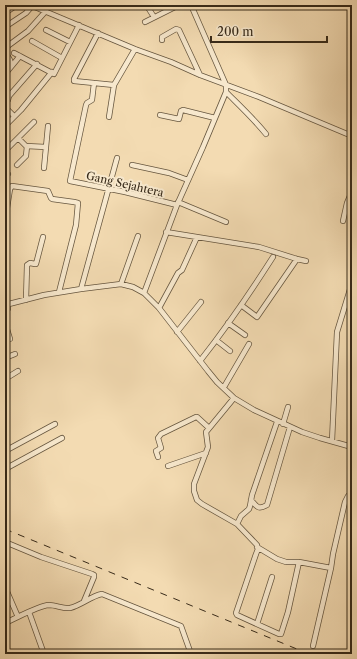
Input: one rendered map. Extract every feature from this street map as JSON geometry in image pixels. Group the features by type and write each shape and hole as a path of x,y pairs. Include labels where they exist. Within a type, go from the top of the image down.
{"street":[{"path":"5,13 17,5"},
{"path":"145,22 180,5"},
{"path":"144,293 177,204 226,92 226,85 191,5"},
{"path":"5,27 26,13 31,6 200,75 259,97 352,136"},
{"path":"147,6 154,17"},
{"path":"5,48 28,31 45,12"},
{"path":"5,126 21,110 52,72 54,74 79,25"},
{"path":"162,40 162,37 176,29 179,30 200,75"},
{"path":"46,30 70,42"},
{"path":"98,33 74,79 75,82 114,85"},
{"path":"32,41 62,58"},
{"path":"109,117 114,85 135,49"},
{"path":"14,52 52,72"},
{"path":"5,53 11,62 5,70"},
{"path":"5,74 20,56"},
{"path":"5,104 9,96 37,64"},
{"name":"Gang Sejahtera","path":"94,83 92,100 86,105 70,181 177,204 226,222"},
{"path":"226,92 257,122 266,134"},
{"path":"5,107 14,116"},
{"path":"160,115 179,119 181,111 183,110 215,118"},
{"path":"5,151 34,122"},
{"path":"44,168 48,126"},
{"path":"18,138 26,146 46,147"},
{"path":"17,165 26,156 27,146"},
{"path":"81,289 117,158"},
{"path":"132,165 169,173 188,180"},
{"path":"7,208 10,189 12,186 48,191 52,199 74,202 78,204 76,224 59,292"},
{"path":"343,221 347,203 352,191"},
{"path":"166,232 259,247 306,261"},
{"path":"121,284 138,236"},
{"path":"26,300 28,264 36,264 43,237"},
{"path":"159,308 178,273 182,270 197,237"},
{"path":"200,361 241,305 273,257"},
{"path":"241,305 258,317 297,259"},
{"path":"332,441 337,332 352,282"},
{"path":"5,312 8,309 6,305 59,292 121,284 133,287 144,293 159,308 217,382 234,398 278,422 302,432 352,447"},
{"path":"177,332 201,302"},
{"path":"5,323 10,339"},
{"path":"228,323 245,335"},
{"path":"216,340 230,351"},
{"path":"224,387 249,344"},
{"path":"5,358 15,354"},
{"path":"5,379 18,371"},
{"path":"234,398 206,433 208,447 194,484 194,491 197,500 237,524 257,547 277,559 286,562 299,562 332,568"},
{"path":"283,424 288,407"},
{"path":"158,456 156,451 161,449 158,438 161,434 196,417 198,417 209,428"},
{"path":"237,524 241,516 249,509 252,496 278,422"},
{"path":"5,451 54,424"},
{"path":"251,500 258,507 262,508 267,505 290,427"},
{"path":"5,470 62,438"},
{"path":"168,466 206,453"},
{"path":"313,646 332,568 333,554 345,502 348,496 352,495"},
{"path":"5,542 41,557 94,575 84,601"},
{"path":"257,547 236,613 238,616 279,634 282,633 288,612 299,562"},
{"path":"257,624 272,577"},
{"path":"5,588 18,617"},
{"path":"5,623 46,605 72,608 84,601 102,594 179,625 182,628 190,654"},
{"path":"29,612 44,654"}],"railway":[{"path":"5,529 309,654"}]}
